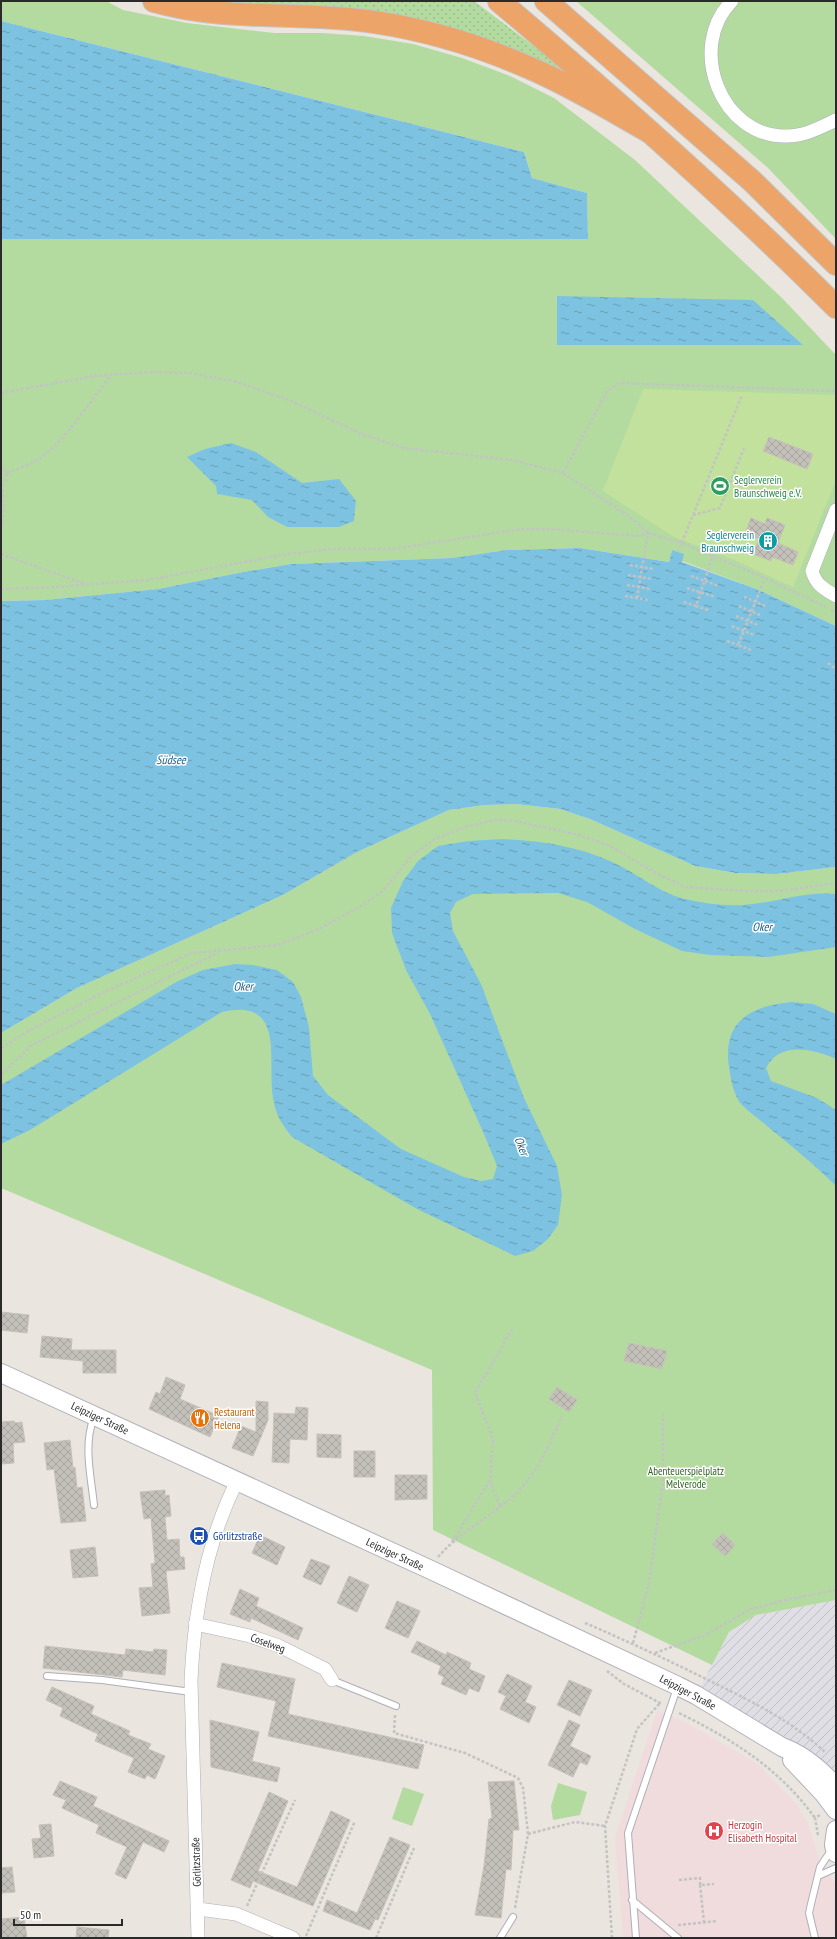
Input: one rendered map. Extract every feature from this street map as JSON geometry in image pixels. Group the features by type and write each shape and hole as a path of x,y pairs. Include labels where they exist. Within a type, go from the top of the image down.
{"highway":[{"path":"154,1 195,10 223,13 342,18 374,22 436,35 488,51 531,68 650,132"},
{"path":"499,1 608,93 726,201 836,308"},
{"path":"546,1 752,181 836,264"}],"street":[{"path":"732,1 715,28 711,52 715,82 732,110 740,119 751,126 769,133 787,136 808,132 836,120"},
{"path":"836,510 812,571 814,580 819,586 836,596"},
{"name":"Leipziger Straße","path":"1,1372 431,1570 678,1686 696,1695 782,1747 794,1751 811,1763 836,1787"},
{"name":"Görlitzstraße","path":"198,1938 191,1692 195,1624 201,1587 212,1544 236,1481"},
{"name":"Coselweg","path":"195,1624 250,1636 279,1646 325,1669 332,1680"},
{"name":"Leipziger Straße","path":"782,1747 795,1764 824,1794 836,1810"},
{"path":"198,1910 230,1913 293,1938"}],"lane":[{"path":"94,1505 88,1442 91,1426 95,1416"},
{"path":"47,1676 102,1680 191,1692"},
{"path":"332,1680 396,1706"},
{"path":"636,1938 628,1833 678,1686"},
{"path":"815,1938 809,1913 815,1882 820,1867 835,1843"},
{"path":"818,1876 836,1868"},
{"path":"632,1900 678,1938"},
{"path":"500,1938 513,1918"}],"path":[{"path":"1,393 94,376 153,372 189,373 237,382 289,400 364,435 404,448 512,460 563,473 627,515 648,533 682,543 713,556 765,578 836,612"},
{"path":"7,473 44,456 64,434 111,375"},
{"path":"563,473 607,392 619,383 836,391"},
{"path":"678,552 742,396"},
{"path":"693,515 720,508 744,448"},
{"path":"1,466 7,473"},
{"path":"1,526 4,506 1,484 5,481 7,473"},
{"path":"1,590 148,580 287,554 332,549 393,548 521,529 550,529 638,536 648,533"},
{"path":"637,598 648,533"},
{"path":"1,554 86,584"},
{"path":"696,606 713,556"},
{"path":"630,565 654,569"},
{"path":"628,575 652,579"},
{"path":"691,576 719,586"},
{"path":"738,645 754,601 765,578"},
{"path":"627,585 650,589"},
{"path":"687,588 715,597"},
{"path":"625,596 648,600"},
{"path":"744,597 765,606"},
{"path":"684,602 708,610"},
{"path":"739,606 762,616"},
{"path":"736,616 758,625"},
{"path":"732,626 754,635"},
{"path":"727,641 751,650"},
{"path":"828,662 836,669"},
{"path":"1,1048 32,1028 116,986 192,953 278,945 322,928 361,906 383,891 411,856 435,839 465,827 495,820 516,821 579,835 610,846 656,873 685,887 748,891 779,891 836,883"},
{"path":"1,1075 32,1045 221,951"},
{"path":"500,1506 490,1481 493,1439 475,1393 512,1329"},
{"path":"633,1643 649,1583 663,1481 663,1413"},
{"path":"431,1570 438,1556 500,1506 526,1482 543,1457 562,1416"},
{"path":"451,1544 490,1481"},
{"path":"831,1758 777,1715 654,1653 705,1635 751,1609 790,1599 836,1590"},
{"path":"612,1938 605,1826 637,1729 660,1703 713,1730 751,1753 792,1788 815,1818"},
{"path":"396,1706 394,1733 465,1754 518,1778 523,1788 528,1834 513,1918"},
{"path":"242,1917 295,1800"},
{"path":"305,1938 355,1821"},
{"path":"528,1834 575,1822 605,1826"},
{"path":"376,1938 414,1848"},
{"path":"679,1880 700,1878 704,1922"},
{"path":"700,1885 714,1884"}],"shaded area":[{"path":"836,1600 836,1787 696,1695 729,1632 756,1615"},
{"name":"Herzogin Elisabeth Hospital","path":"657,1711 683,1721 758,1764 797,1805 808,1824 822,1869 836,1883 836,1938 623,1938 615,1838"}],"green space":[{"path":"1,1 106,1 123,10 187,23 274,33 322,33 364,36 413,44 462,58 510,76 554,98 635,160 782,298 836,355 836,626 759,590 682,561 672,550 669,562 580,548 506,550 452,558 291,564 158,589 45,600 1,601 1,239 588,238 587,193 532,178 524,152 1,21"},
{"path":"176,1 474,1 575,77 497,45 434,22 327,11"},
{"path":"576,1 836,1 836,239 768,168"},
{"name":"Seglerverein Braunschweig e.V.","path":"643,389 836,395 836,480 793,587 732,559 674,537 603,491"},
{"name":"Abenteuerspielplatz Melverode","path":"516,804 560,809 590,819 695,866 735,873 776,874 836,867 836,1600 756,1615 729,1632 712,1665 433,1530 432,1370 1,1188 1,1033 77,988 283,895 357,852 449,810 485,805"},
{"path":"558,1783 587,1792 580,1815 553,1820 551,1806"},
{"path":"403,1787 424,1794 412,1826 392,1819"}],"water":[{"path":"1,21 524,152 532,178 587,193 588,239 1,239"},
{"path":"557,296 753,300 803,345 557,345"},
{"path":"231,443 256,452 302,483 339,479 356,501 354,521 339,527 287,527 268,517 252,500 217,494 216,486 187,457 205,449"},
{"name":"Südsee","path":"580,548 669,562 672,550 684,554 682,562 759,590 836,626 836,867 776,874 735,873 695,866 590,819 560,809 516,804 485,805 449,810 357,852 283,895 77,988 1,1033 1,601 45,600 158,589 291,564 452,558 506,550"},
{"name":"Oker","path":"503,839 559,845 599,856 657,888 675,896 702,902 727,905 744,905 804,895 826,893 836,894 836,947 768,957 710,955 682,951 635,929 587,902 558,893 473,894 456,902 450,913 453,931 481,984 524,1098 557,1166 562,1195 558,1225 548,1239 533,1251 515,1256 417,1209 292,1137 281,1121 274,1103 270,1037 266,1024 257,1014 243,1010 222,1012 30,1130 1,1144 1,1085 178,981 203,970 235,964 253,965 277,970 293,982 301,997 309,1027 313,1076 328,1095 401,1149 464,1177 481,1181 493,1179 497,1166 430,1014 406,970 392,933 391,908 403,881 418,861 438,846 468,841"},
{"path":"792,1002 813,1004 836,1014 836,1059 807,1050 788,1051 772,1059 766,1068 771,1081 817,1098 836,1110 836,1186 811,1162 741,1104 731,1081 728,1056 729,1042 733,1030 740,1021 750,1013 776,1004"}],"building":[{"path":"769,437 813,454 807,469 763,451"},
{"name":"Seglerverein Braunschweig","path":"751,518 765,524 767,518 785,525 778,543 798,552 793,565 772,557 771,561 753,554 759,539 745,533"},
{"path":"1,1312 29,1315 27,1333 1,1330"},
{"path":"42,1336 72,1339 71,1350 116,1350 116,1373 83,1373 83,1361 40,1357"},
{"path":"629,1343 667,1351 662,1369 624,1361"},
{"path":"166,1377 185,1385 180,1399 219,1416 210,1437 149,1409 156,1392 160,1394"},
{"path":"557,1387 577,1400 569,1412 549,1399"},
{"path":"256,1401 268,1402 268,1420 253,1456 232,1448 241,1426 256,1432"},
{"path":"296,1407 308,1408 307,1440 290,1439 289,1463 272,1462 274,1413 295,1414"},
{"path":"14,1421 15,1423 22,1422 25,1442 13,1443 14,1463 1,1464 1,1422"},
{"path":"317,1434 341,1435 341,1458 317,1457"},
{"path":"70,1440 77,1488 82,1487 86,1521 61,1523 54,1469 47,1470 44,1443"},
{"path":"354,1451 375,1451 375,1477 354,1477"},
{"path":"395,1475 427,1475 427,1499 395,1500"},
{"path":"165,1490 165,1496 169,1495 171,1516 165,1517 167,1540 179,1539 180,1557 184,1557 185,1569 166,1571 170,1613 142,1616 139,1588 153,1587 151,1564 155,1563 151,1518 144,1519 140,1492"},
{"path":"723,1533 735,1545 725,1556 712,1544"},
{"path":"260,1535 285,1547 277,1565 252,1553"},
{"path":"95,1547 98,1576 73,1578 70,1550"},
{"path":"311,1559 330,1566 321,1585 303,1577"},
{"path":"349,1576 369,1585 357,1612 337,1603"},
{"path":"240,1589 259,1598 256,1606 303,1628 298,1640 251,1618 250,1622 230,1614"},
{"path":"397,1601 420,1611 408,1638 385,1628"},
{"path":"417,1641 446,1655 447,1652 471,1663 469,1669 485,1676 479,1692 469,1688 466,1695 441,1684 444,1677 438,1674 441,1666 411,1652"},
{"path":"45,1646 125,1655 126,1649 153,1652 154,1649 167,1650 165,1675 123,1670 122,1677 43,1668"},
{"path":"222,1663 295,1679 288,1714 424,1745 418,1769 268,1736 276,1701 217,1687"},
{"path":"507,1674 532,1686 525,1702 536,1707 529,1723 500,1709 506,1696 498,1692"},
{"path":"569,1680 592,1690 580,1716 557,1705"},
{"path":"52,1687 94,1706 91,1714 130,1731 128,1735 151,1744 148,1749 165,1756 155,1779 147,1775 145,1779 128,1772 134,1758 95,1741 98,1734 60,1716 63,1708 46,1700"},
{"path":"210,1720 259,1732 252,1761 280,1768 277,1782 211,1767"},
{"path":"569,1720 580,1725 570,1746 591,1756 587,1765 580,1762 573,1777 548,1765"},
{"path":"60,1781 97,1797 93,1806 169,1841 164,1852 143,1842 126,1879 115,1874 127,1847 96,1833 99,1825 62,1808 66,1800 53,1795"},
{"path":"514,1781 519,1830 513,1830 511,1870 506,1869 501,1918 475,1915 484,1866 489,1819 492,1818 488,1782"},
{"path":"269,1792 288,1801 258,1871 297,1887 331,1811 350,1820 313,1906 253,1881 250,1888 231,1880"},
{"path":"51,1824 54,1856 34,1858 32,1839 41,1838 39,1825"},
{"path":"390,1837 410,1845 378,1920 375,1919 370,1930 323,1911 327,1900 357,1913"},
{"path":"12,1867 15,1892 1,1893 1,1868"},
{"path":"24,1917 27,1938 1,1938 1,1919"},
{"path":"77,1927 109,1930 108,1938 76,1938"}],"place":[{"name":"Seglerverein Braunschweig e.V.","path":"720,486"},
{"name":"Seglerverein Braunschweig","path":"768,541"},
{"name":"Restaurant Helena","path":"200,1418"},
{"name":"Görlitzstraße","path":"199,1536"},
{"name":"Herzogin Elisabeth Hospital","path":"714,1831"}]}
